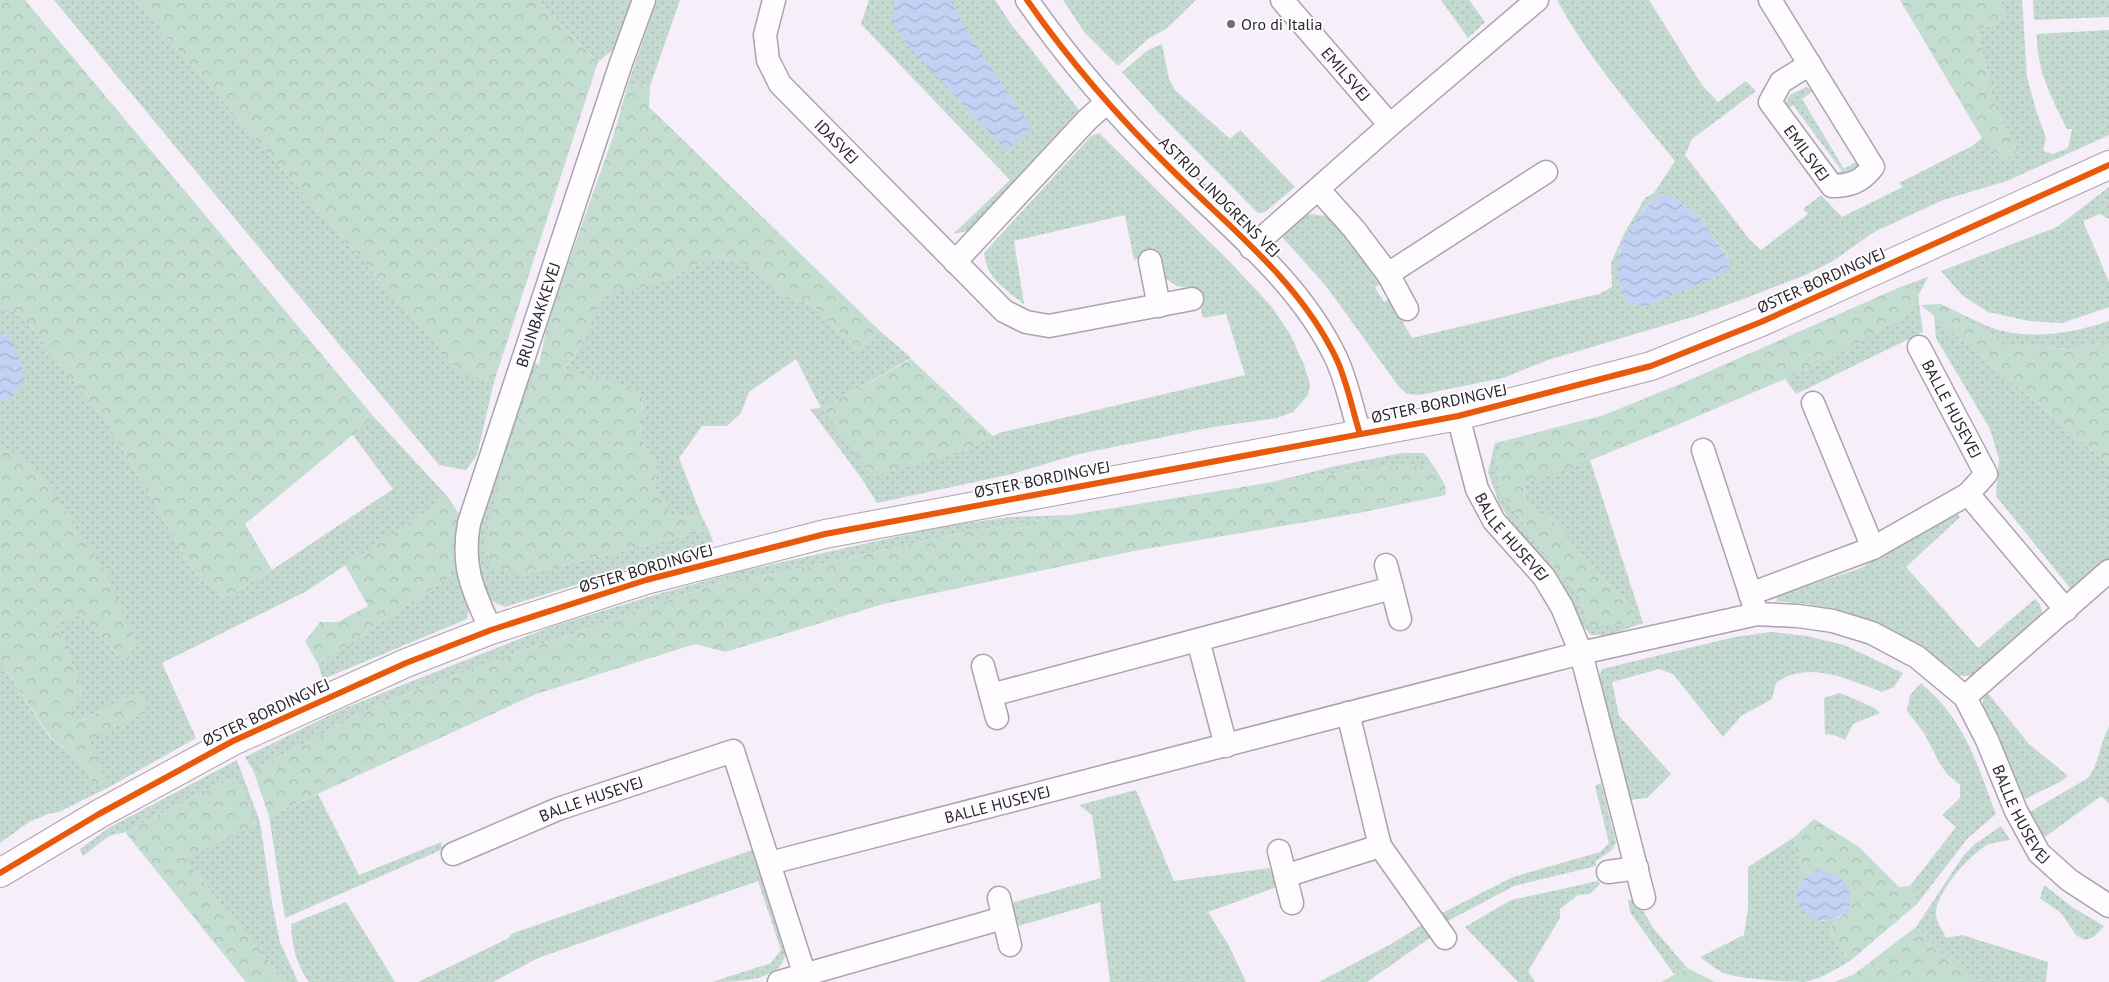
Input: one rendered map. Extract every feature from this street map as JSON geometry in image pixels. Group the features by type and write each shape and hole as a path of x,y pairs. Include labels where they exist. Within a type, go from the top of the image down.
{"street":[{"name":"BRUNBAKKEVEJ","path":"491,630 470,583 465,543 469,522 621,63 644,0"},
{"name":"IDASVEJ","path":"774,0 765,35 768,60 780,84 1004,311 1026,322 1049,326 1192,299"},
{"name":"ASTRID LINDGRENS VEJ","path":"1028,0 1055,40 1108,102 1170,169 1288,285 1314,320 1336,358 1360,434"},
{"name":"EMILSVEJ","path":"1282,0 1390,125"},
{"path":"1251,248 1390,125 1537,0"},
{"name":"EMILSVEJ","path":"1770,0 1810,64 1873,167 1867,175 1848,186 1832,186 1770,102 1782,82 1810,64"},
{"path":"955,262 1087,120 1108,102"},
{"name":"ØSTER BORDINGVEJ","path":"0,873 99,814 233,741 406,663 491,630 646,580 825,534 1458,416 1652,366 1761,322 2109,164"},
{"path":"1388,274 1546,172"},
{"path":"1318,188 1354,229 1388,274 1407,309"},
{"path":"1150,262 1159,306"},
{"name":"BALLE HUSEVEJ","path":"770,863 1582,653 1753,604 1873,548 1968,494 1986,474 1919,347"},
{"path":"1813,404 1873,548"},
{"name":"BALLE HUSEVEJ","path":"1458,416 1477,489 1494,521 1544,577 1562,607 1582,653 1638,868 1644,898"},
{"path":"1703,450 1753,604"},
{"path":"1968,494 2066,610"},
{"path":"1386,565 1400,619"},
{"path":"1964,697 2109,571"},
{"path":"991,695 1392,588"},
{"name":"BALLE HUSEVEJ","path":"1753,604 1798,616 1833,621 1872,633 1917,657 1964,697 1987,740 2016,811 2039,853 2070,880 2109,906"},
{"path":"1198,640 1226,746"},
{"path":"983,666 997,718"},
{"path":"1348,713 1380,846 1445,938"},
{"name":"BALLE HUSEVEJ","path":"453,854 558,809 733,751 806,978"},
{"path":"1286,876 1380,846"},
{"path":"1279,851 1292,902"},
{"path":"1608,872 1638,868"},
{"path":"779,982 806,978 1001,908 1010,945"}],"green space":[{"path":"0,0 25,0 374,417 245,524 272,570 225,598 195,574 108,424 21,315 0,307"},
{"path":"54,0 134,0 461,373 494,382 477,455 466,470 439,465"},
{"path":"134,0 538,0 598,62 494,382 461,373"},
{"path":"538,0 640,0 627,38 598,62"},
{"path":"657,0 680,0 650,86 628,84"},
{"path":"869,0 995,0 1011,24 1079,110 968,231 953,234 1010,180 861,24"},
{"path":"1063,0 1196,0 1166,29 1149,38 1118,66 1085,33"},
{"path":"1441,0 1469,0 1485,22 1468,38"},
{"path":"1557,0 1649,0 1702,85 1718,102 1746,81 1756,91 1692,139 1685,155 1749,239 1761,250 1808,214 1803,209 1821,195 1842,217 1903,187 1899,183 1972,146 1982,138 2003,160 2018,152 1996,110 1977,29 2007,20 2001,0 2022,0 2027,77 2046,138 2043,151 2053,154 2068,148 2072,129 2067,129 2046,83 2039,59 2037,34 2109,30 2109,135 2007,181 1943,200 1874,232 1833,261 1805,275 1754,295 1696,316 1548,360 1503,378 1419,395 1407,394 1399,387 1326,286 1282,237 1286,230 1303,213 1326,216 1333,222 1382,283 1375,287 1384,302 1390,299 1412,338 1599,294 1612,287 1611,263 1624,234 1645,198 1654,193 1675,161 1612,83","holes":["1658,196 1672,196 1700,218 1729,258 1619,252 1643,210"]},
{"path":"1900,0 2001,0 2007,20 1977,29 1996,110 2018,152 2003,160 1982,138"},
{"path":"2033,0 2109,0 2109,17 2034,20"},
{"path":"1162,44 1169,79 1175,90 1230,139 1240,130 1295,187 1265,212 1258,213 1157,111 1122,72 1148,50"},
{"path":"628,84 650,86 649,107 881,332 858,350 813,305 782,295 748,265 720,258 691,266 666,281 604,295 582,343 564,370 633,387 643,399 641,437 658,471 653,484 672,515 701,515 709,530 522,575 490,567 485,541 503,463 539,365 548,320 614,134"},
{"path":"1806,87 1813,91 1802,99 1844,169 1856,162 1858,173 1845,178 1835,173 1842,171 1793,105 1788,109 1786,102 1790,95"},
{"path":"1099,133 1231,263 1271,306 1290,334 1310,384 1308,395 1293,412 1277,418 1213,427 1079,454 1012,474 877,503 862,479 810,409 821,408 796,359 749,392 741,413 727,426 702,426 679,458 701,515 672,515 653,484 658,471 641,437 643,399 564,371 582,343 604,294 666,281 691,266 720,258 748,265 782,295 813,305 858,350 881,332 911,358 822,409 957,454 999,433 1245,375 1226,314 1203,318 1196,289 1177,286 1166,279 1159,253 1134,260 1125,215 1014,241 1024,304 998,283 989,270 984,253 1091,136"},
{"path":"2109,187 2109,219 2100,214 2083,221 2109,282 2109,307 2062,323 2029,321 1988,312 1962,295 1941,271 2057,227"},
{"path":"1928,277 1918,296 1923,332 1796,394 1785,379 1820,364 1912,288 1898,288"},
{"path":"1898,288 1912,288 1918,296 1908,315 1820,364 1677,425 1576,466 1538,478 1525,485 1524,500 1551,519 1603,579 1635,610 1631,624 1590,626 1578,592 1555,568 1499,489 1496,457 1504,441 1604,415 1685,382"},
{"path":"1941,304 1987,326 2001,331 2016,333 2048,334 2064,332 2095,326 2109,321 2109,341 2070,349 2005,344"},
{"path":"1941,304 2006,344 2070,349 2109,341 2109,465 1921,305"},
{"path":"0,307 21,315 108,424 195,574 225,598 272,570 393,489 352,434 374,417 448,497 305,592 162,663 196,738 111,786 59,812 48,814 29,822 0,843 0,661 50,738 81,762 95,787 86,741 147,711 141,691 80,721 68,711 83,691 56,624 79,614 126,664 3,445 0,445"},
{"path":"1934,316 2109,465 2109,561 2074,593 1996,496 1999,459 1990,429 1936,338"},
{"path":"911,359 993,436 957,454 872,476 822,409"},
{"path":"534,362 539,365 503,463 522,575 709,530 713,542 505,607 491,600 482,583 479,572 477,549 478,518"},
{"path":"1504,441 1496,457 1499,489 1555,568 1578,592 1590,626 1635,610 1603,579 1551,519 1524,500 1525,485 1538,478 1590,460 1643,623 1609,635 1591,635 1579,622 1561,580 1511,522 1499,503 1488,472 1495,443"},
{"path":"0,445 3,445 42,476 105,571 136,644 126,664 79,614 56,624 83,691 68,711 81,721 141,690 148,711 87,741 108,780 95,787 81,762 51,738 0,661"},
{"path":"1402,453 1424,453 1435,468 1409,464 1272,482 1336,466"},
{"path":"1409,464 1435,468 1445,485 1446,495 1359,513 1134,551 883,604 725,652 695,644 536,694 269,816 253,770 377,705 515,653 718,583 790,571 960,533 1316,475"},
{"path":"448,497 461,517 450,577 318,664 305,641 320,622 338,622 368,606 345,565"},
{"path":"1954,510 1960,517 1906,567 1978,648 2035,599 2040,604 2043,618 1980,672 1971,676 1957,676 1931,655 1835,611 1807,604 1776,601 1779,595 1861,568"},
{"path":"1072,515 960,533 790,571 718,583 515,653 377,705 253,770 245,757 340,710 420,678 550,627 665,592 742,571 945,526 1010,517"},
{"path":"456,539 470,604 467,619 323,679 318,664 450,577"},
{"path":"1771,632 1807,636 1844,645 1903,673 1894,687 1882,692 1829,674 1815,672 1788,676 1776,683 1772,699 1741,716 1723,737 1673,674 1659,669 1612,682 1619,716 1671,774 1647,798 1629,800 1596,686 1602,669 1735,637"},
{"path":"1921,683 1941,702 1960,729 1980,771 1996,814 1968,838 1917,904 1910,886 1956,827 1942,815 1960,798 1960,785 1947,774 1924,733 1907,711 1910,695"},
{"path":"1987,692 2029,744 2068,776 2060,782 2025,799 1983,712 1983,699"},
{"path":"1840,693 1875,708 1880,713 1853,724 1845,740 1834,735 1825,734 1824,698"},
{"path":"2109,727 2109,804 2101,796 2045,837 2035,824 2030,812 2088,778 2095,766"},
{"path":"237,760 260,822 280,942 298,982 286,982 184,859 256,823 230,779 125,832 109,836 83,856 80,849 110,827"},
{"path":"230,779 241,780 256,823 185,860 286,982 246,982 125,832"},
{"path":"1601,783 1616,843 1611,851 1596,861 1596,866 1514,886 1444,923 1438,915 1513,877 1600,852 1609,843 1595,786"},
{"path":"1136,790 1174,881 1270,868 1277,887 1208,912 1229,946 1246,982 1110,982 1100,902 1015,927 1007,904 1101,878 1092,815 1079,805"},
{"path":"318,794 359,875 441,842 443,849 285,918 269,816"},
{"path":"1814,819 1859,847 1899,887 1910,886 1917,904 1850,961 1832,938 1831,924 1849,910 1821,870 1804,878 1793,838"},
{"path":"2001,826 2010,840 1987,845 1969,859 1953,878 1940,898 1936,916 1946,938 1962,935 2048,962 2046,982 1973,982 1916,927 1963,856 1975,844"},
{"path":"1793,838 1804,878 1796,892 1822,921 1839,918 1831,924 1832,938 1850,961 1822,976 1804,982 1746,978 1726,974 1718,970 1700,957 1744,935 1748,908 1748,867"},
{"path":"755,849 787,952 780,966 766,975 748,980 712,982 771,963 781,950 758,881 538,958 493,982 418,982 509,938 511,934"},
{"path":"1598,881 1600,884 1590,894 1578,895 1560,909 1560,918 1528,971 1535,982 1518,982 1465,927 1511,900"},
{"path":"2044,885 2072,907 2104,926 2094,937 2085,940 2076,935 2061,913 2040,898"},
{"path":"1636,899 1654,929 1687,968 1674,974 1630,912 1628,900"},
{"path":"346,902 395,982 309,982 301,969 292,940 291,924"},
{"path":"1422,925 1431,937 1367,982 1319,982 1391,944"},
{"path":"1916,927 1973,982 1834,982 1853,975"},
{"path":"1687,968 1715,982 1661,982"}],"water":[{"path":"895,0 950,0 972,40 1032,128 1006,150 908,46 892,20"},
{"path":"1658,196 1672,196 1700,218 1729,259 1729,271 1644,307 1626,301 1619,278 1619,259 1621,249 1630,229"},
{"path":"0,334 6,334 17,350 25,379 10,399 0,400"},
{"path":"1820,870 1841,879 1850,894 1849,911 1830,920 1817,920 1811,917 1800,907 1797,900 1796,892 1804,878"}],"cycle path":[{"path":"1027,0 1060,45 1114,110 1284,280 1321,330 1336,358 1360,434"},
{"path":"0,873 99,814 233,741 406,663 491,630 646,580 825,534 1458,416 1651,366 1761,322 2109,165"}],"place":[{"name":"Oro di Italia","path":"1231,24"}]}
